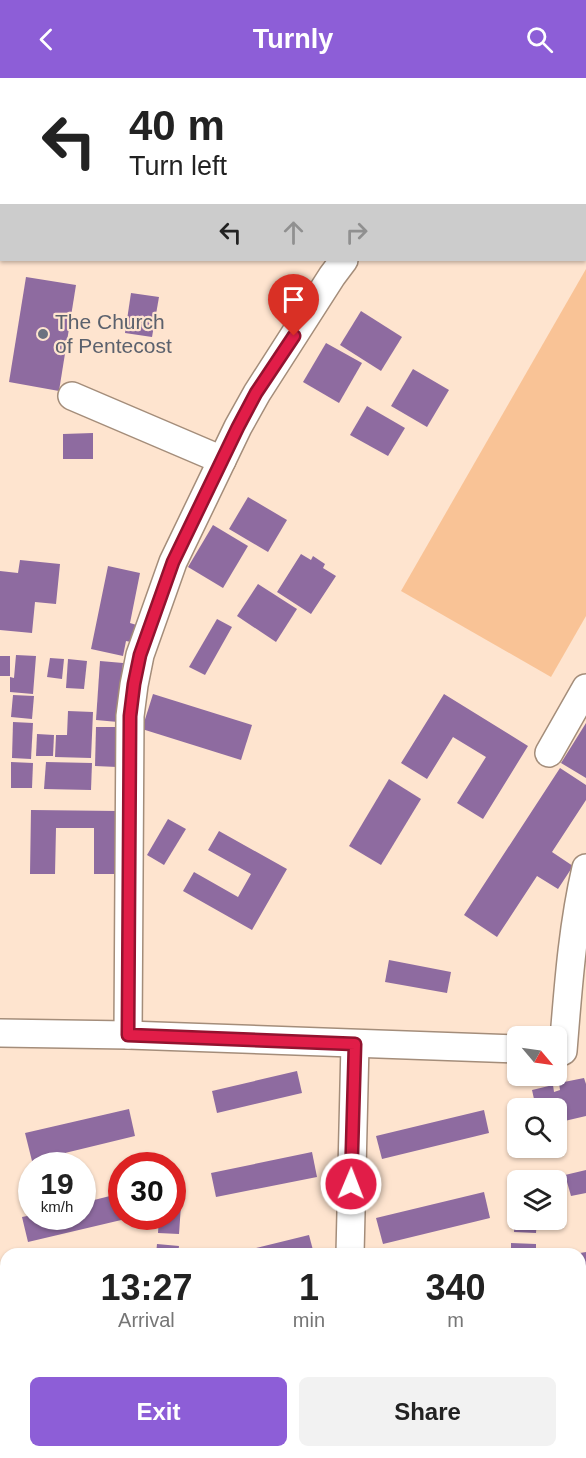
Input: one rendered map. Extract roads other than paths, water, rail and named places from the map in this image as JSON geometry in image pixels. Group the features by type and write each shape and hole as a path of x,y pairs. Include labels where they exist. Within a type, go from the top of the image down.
{"street":[{"path":"128,1035 130,716 140,655 173,562 238,427 256,393 343,261"},
{"path":"72,396 222,460"},
{"path":"549,753 586,688"},
{"path":"569,1051 568,985 586,868"},
{"path":"0,1033 128,1035 507,1049"},
{"path":"350,1248 355,1044"}],"place":[{"name":"The Church of Pentecost","path":"43,334"}]}
